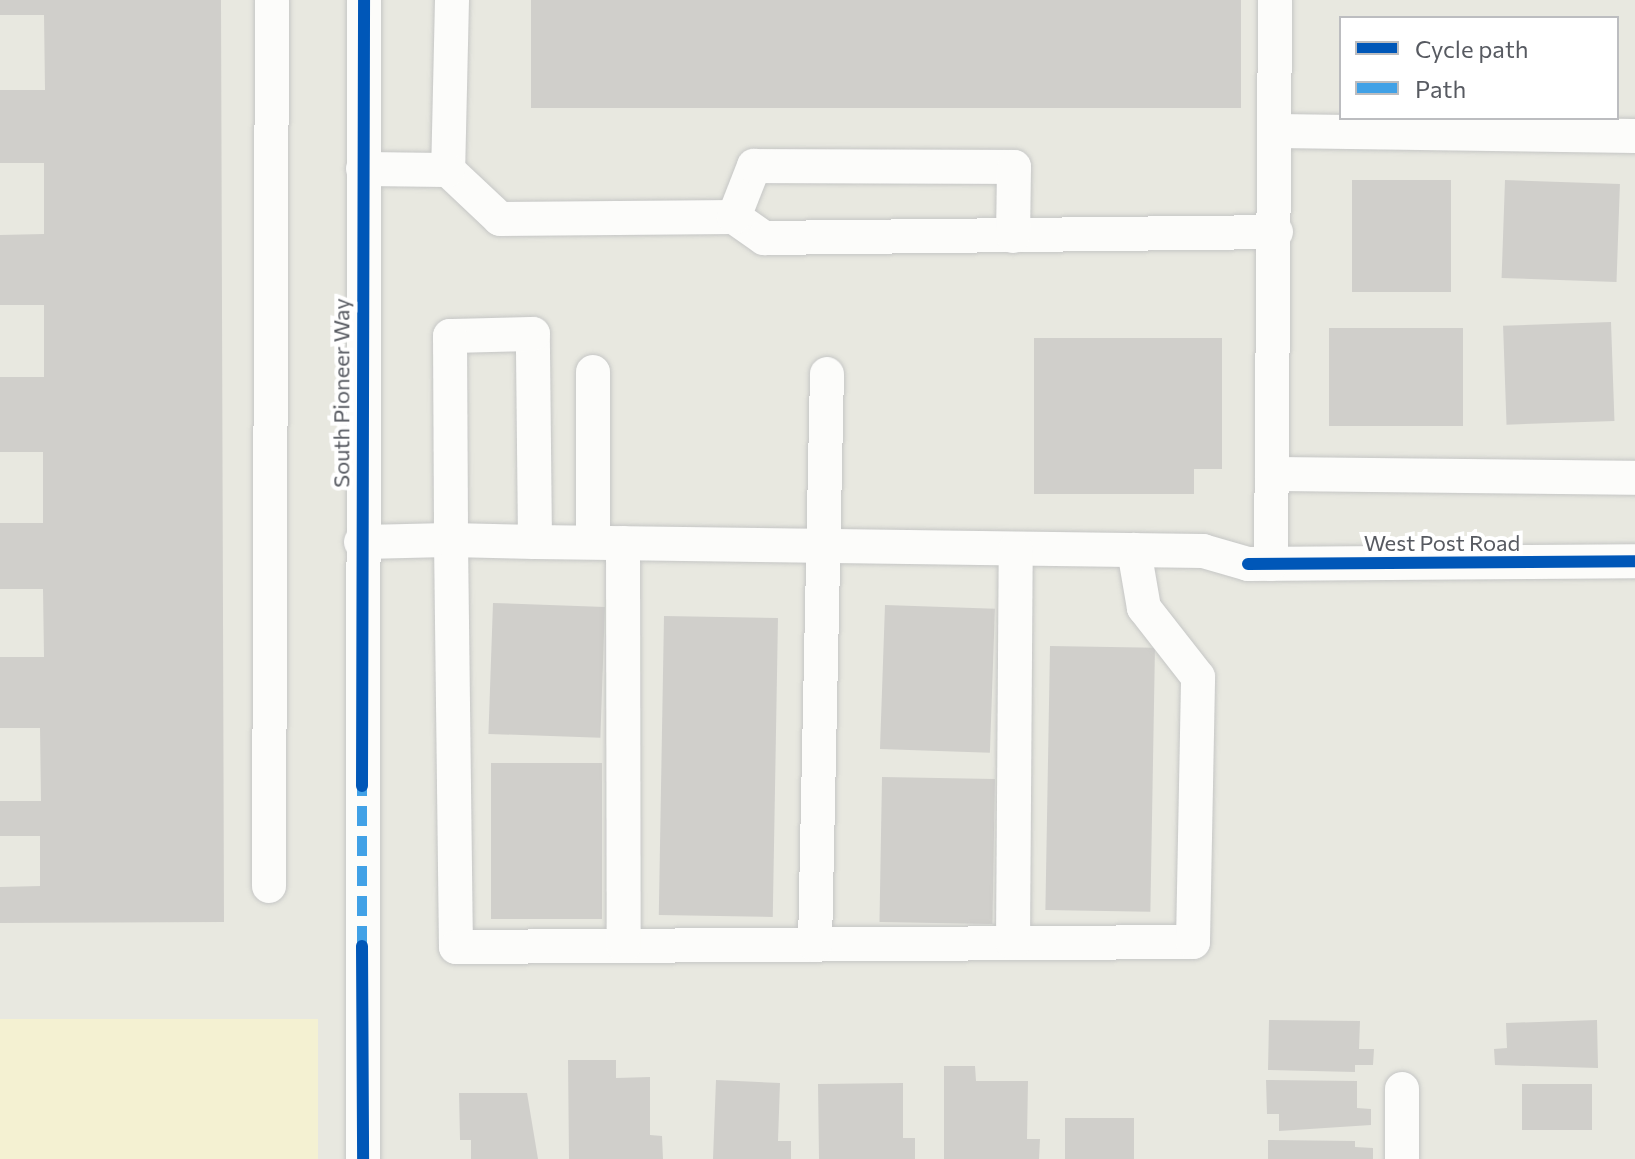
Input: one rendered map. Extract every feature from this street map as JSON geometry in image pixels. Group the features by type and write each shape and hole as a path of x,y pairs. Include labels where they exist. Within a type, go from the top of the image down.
{"street":[{"path":"269,886 272,0"},
{"name":"South Pioneer Way","path":"363,1159 361,542 364,0"},
{"path":"448,170 452,0"},
{"path":"1260,564 1272,474 1277,131 1275,0"},
{"path":"1277,131 1635,136"},
{"path":"734,217 754,166 1014,167 1013,236"},
{"path":"363,169 448,170 500,219 734,217 764,238 1276,232"},
{"path":"535,542 533,334 450,336 456,947 1193,942 1198,677 1144,608 1134,550"},
{"path":"593,372 608,542 624,946"},
{"path":"815,945 827,374"},
{"path":"1272,474 1635,478"},
{"name":"West Post Road","path":"361,542 451,540 1203,551 1260,564 1635,561"},
{"path":"1013,943 1016,549"},
{"path":"1402,1089 1402,1159"}],"sand":[{"path":"0,1019 318,1019 318,1159 0,1159"}],"building":[{"path":"0,0 221,0 224,922 0,923 0,887 40,886 40,836 0,836 0,801 41,801 40,728 0,728 0,657 44,657 43,589 0,589 0,523 43,523 43,452 0,452 0,377 44,377 44,305 0,305 0,235 44,234 44,163 0,163 0,90 45,90 44,15 0,15"},
{"path":"531,0 1241,0 1241,108 531,108"},
{"path":"1352,180 1451,180 1451,292 1352,292"},
{"path":"1505,180 1620,184 1617,282 1502,278"},
{"path":"1611,322 1614,421 1507,425 1503,326"},
{"path":"1329,328 1463,328 1463,426 1329,426"},
{"path":"1034,338 1222,338 1222,469 1194,469 1194,494 1034,494"},
{"path":"493,603 605,607 600,738 488,734"},
{"path":"885,605 995,609 990,753 880,749"},
{"path":"664,616 778,618 773,917 659,915"},
{"path":"1050,646 1155,648 1150,912 1045,910"},
{"path":"491,763 602,763 602,919 491,919"},
{"path":"882,777 995,779 992,924 879,922"},
{"path":"1269,1020 1360,1021 1359,1049 1374,1049 1373,1065 1355,1065 1355,1072 1268,1070"},
{"path":"1597,1020 1598,1068 1495,1065 1494,1049 1507,1048 1506,1023"},
{"path":"568,1060 616,1060 616,1078 650,1077 650,1135 662,1136 663,1159 569,1159"},
{"path":"944,1066 975,1066 976,1081 1028,1081 1027,1139 1040,1139 1039,1159 944,1159"},
{"path":"716,1080 780,1083 778,1141 791,1141 791,1159 713,1159"},
{"path":"1266,1080 1357,1081 1357,1108 1371,1109 1371,1125 1279,1131 1279,1114 1267,1114"},
{"path":"903,1083 903,1138 915,1138 915,1159 819,1159 818,1084"},
{"path":"1522,1084 1592,1084 1592,1130 1522,1130"},
{"path":"459,1093 527,1093 538,1159 471,1159 471,1140 460,1140"},
{"path":"1065,1118 1134,1118 1134,1159 1065,1159"},
{"path":"1268,1140 1355,1141 1355,1147 1373,1148 1373,1159 1268,1159"}],"marked path":[{"path":"362,786 362,946"}],"cycle path":[{"path":"362,786 364,0"},
{"path":"1248,564 1635,561"},
{"path":"362,946 363,1159"}]}
